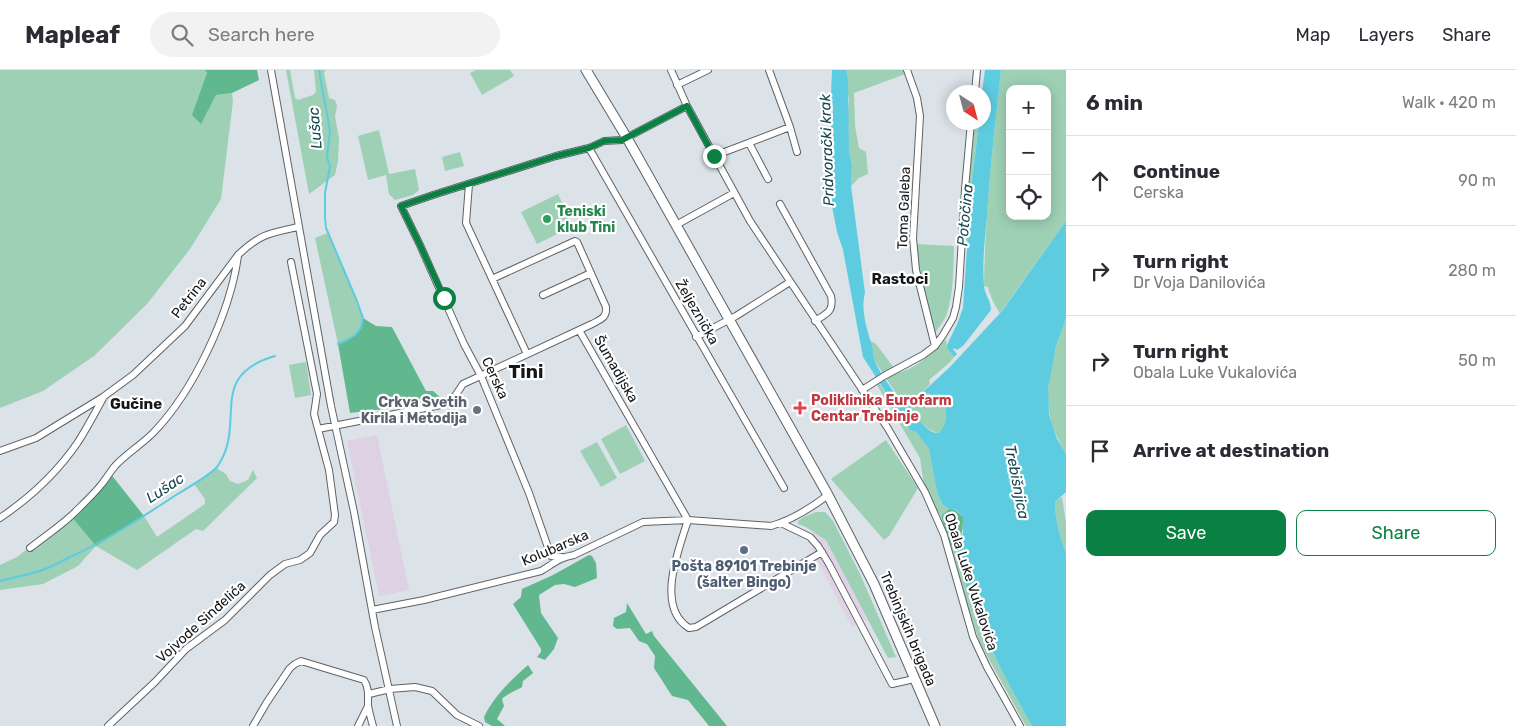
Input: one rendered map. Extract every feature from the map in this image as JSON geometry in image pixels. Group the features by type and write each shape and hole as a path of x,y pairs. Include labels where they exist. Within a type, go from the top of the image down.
{"street":[{"path":"271,70 298,227 336,425 397,726"},
{"name":"Trebinjskih brigada","path":"586,70 628,138 854,543 874,584 935,726"},
{"name":"Obala Luke Vukalovića","path":"671,70 687,106 750,221 862,390 910,466 936,514 952,559 973,637 987,667 1020,726"},
{"path":"677,86 708,70"},
{"path":"769,70 797,152"},
{"name":"Toma Galeba","path":"906,70 917,98 920,116 913,227 916,270 935,346"},
{"path":"976,85 977,70"},
{"path":"526,354 466,223 469,184 556,156 589,148 604,141 628,138 687,106"},
{"path":"714,156 790,127"},
{"path":"862,390 884,376 913,362 935,346 949,328 956,307 970,130"},
{"path":"749,142 768,179"},
{"name":"Željeznička","path":"589,148 784,488"},
{"name":"Cerska","path":"469,184 401,206 464,344 481,376 529,493 551,556 562,557"},
{"path":"676,225 734,193"},
{"path":"780,204 831,296 830,311 815,321"},
{"name":"Petrina","path":"0,450 36,438 104,397 132,375 185,326 238,255 253,241 268,233 298,227"},
{"name":"Šumadijska","path":"492,279 575,241 577,242 606,306 606,313 603,318 579,330 688,520"},
{"path":"30,548 71,516 101,486 116,466 152,434 170,413 188,386 211,343 235,275 238,255"},
{"path":"292,262 317,394 314,414 318,429 446,404 455,396 463,384 579,330"},
{"path":"543,295 591,274"},
{"path":"696,336 730,320 790,282"},
{"name":"Petrina","path":"0,518 21,504 43,485 62,464 79,441 104,397"},
{"name":"Vojvode Sinđelića","path":"108,726 143,694 186,649 225,620 270,575 285,564 300,560 310,553 320,535 336,520 329,470 318,429"},
{"name":"Kolubarska","path":"372,610 424,600 541,571 562,557 574,555 643,522 688,520 766,526 781,523 828,495"},
{"path":"688,520 672,576 670,595 675,612 683,625 689,628 696,627 822,552"},
{"path":"781,523 810,538 822,552 892,684 914,679"},
{"path":"253,726 281,680 295,664 302,662 364,680 369,694 368,706 373,726"},
{"path":"369,694 390,689 415,687 432,691 457,715 479,726"},
{"path":"358,726 368,706"}],"shaded area":[{"path":"377,435 409,590 379,596 347,441"},
{"path":"816,532 826,540 867,619 852,627 812,550 812,534"}],"green space":[{"path":"0,70 205,70 207,73 201,123 216,95 232,93 233,101 221,199 190,249 147,304 94,356 43,391 0,408"},
{"path":"205,70 257,70 259,80 232,93 216,95 201,124 192,115 207,73"},
{"path":"286,70 290,70 295,98 298,100 313,95 316,92 314,70 326,70 324,73 329,98 335,100 337,106 335,116 339,139 335,175 309,194"},
{"path":"476,70 510,70 514,76 482,95 470,73"},
{"path":"846,70 906,70 908,73 854,93 855,126 859,148 866,152 868,174 859,178 851,186 852,165 849,152 849,99"},
{"path":"1001,70 1066,70 1066,221 1000,313 996,308 988,287 984,286 992,151"},
{"path":"379,130 389,174 415,169 419,190 413,195 395,200 389,194 386,175 368,180 358,136"},
{"path":"974,130 978,130 971,189 968,241 965,240"},
{"path":"460,152 464,166 445,171 442,157"},
{"name":"Teniski klub Tini","path":"558,194 573,226 537,244 521,212"},
{"path":"328,233 363,318 361,328 355,335 338,344 315,238"},
{"path":"914,244 954,246 951,297 945,318 935,333 932,332"},
{"path":"363,318 376,326 392,327 426,391 433,391 440,397 419,405 350,413 338,344 355,335 360,328"},
{"path":"1066,318 1066,454 1056,436 1051,420 1048,391 1054,353"},
{"path":"946,339 947,348 954,357 929,380 930,384 918,396 907,403 903,403 885,377 916,365"},
{"path":"869,340 876,344 894,368 883,374 874,359"},
{"path":"306,362 311,395 295,398 289,365"},
{"path":"879,383 910,430 916,432 929,449 938,495 943,505 949,509 941,516 925,492 920,458 877,385"},
{"path":"928,392 940,399 946,409 945,421 939,433 922,423 912,411 911,407"},
{"path":"626,425 645,461 620,474 601,439"},
{"path":"886,440 918,488 889,536 884,540 831,479"},
{"path":"597,442 617,478 601,487 580,451"},
{"path":"216,468 226,474 230,481 238,484 248,480 253,470 257,478 203,531 196,529 137,570 96,546 78,566 43,584 0,590 0,565 17,557 71,516 96,545 144,516 157,537 205,504 205,499 194,484"},
{"path":"110,473 144,516 96,546 71,516"},
{"path":"1062,497 1066,523 1066,553 1058,528 1055,509 1055,502"},
{"path":"949,509 955,510 963,517 960,538 951,546 941,516"},
{"path":"816,512 825,512 833,521 860,574 896,657 888,658 826,540 798,524 798,521 804,517"},
{"path":"956,544 967,589 978,620 1032,726 1026,726 980,643 951,546"},
{"path":"589,555 592,556 596,563 597,578 575,587 564,584 555,585 539,595 541,613 558,638 554,649 545,660 537,657 541,649 513,604 521,597 522,589 553,575"},
{"path":"627,603 646,634 652,631 654,636 727,726 709,726 688,700 672,696 654,668 655,656 647,644 639,641 630,628 617,629 613,626 614,618 626,612"},
{"path":"528,665 533,673 523,681 522,687 502,699 504,706 497,719 505,726 492,726 485,722 484,717 498,695"}],"water":[{"name":"Trebišnjica","path":"832,70 846,70 848,79 849,152 852,165 851,186 865,293 864,314 874,360 903,403 912,402 950,367 1002,311 1066,221 1066,318 1056,346 1048,388 1049,414 1057,439 1066,454 1066,492 1055,502 1058,528 1066,553 1066,726 1032,726 992,651 978,620 965,582 956,544 963,533 963,517 956,510 949,509 943,505 938,495 929,449 916,432 910,430 863,357 843,250 832,206 827,158 833,110 831,96","holes":["928,393 940,399 946,409 945,421 939,433 935,433 924,426 912,412 911,407"]},
{"path":"985,70 1001,70 991,161 983,276 984,288 991,310 963,346 957,350 953,349 957,354 954,357 947,348 947,345 963,308 971,189 978,130 991,130 991,85 983,85"}],"waterway":[{"name":"Lušac","path":"319,70 330,131 327,158 330,166 325,193 326,228 363,318 361,328 355,335 338,344"},
{"name":"Lušac","path":"0,581 55,565 96,544 136,521 214,470 226,451 234,389 241,376 254,365 275,356"}],"place":[{"name":"Teniski klub Tini","path":"547,219"},
{"name":"Poliklinika Eurofarm Centar Trebinje","path":"800,408"},
{"name":"Crkva Svetih Kirila i Metodija","path":"477,410"},
{"name":"Pošta 89101 Trebinje (šalter Bingo)","path":"744,550"}],"district":[{"name":"Rastoci","path":"900,279"},
{"name":"Tini","path":"526,371"},
{"name":"Gučine","path":"136,404"}],"route":[{"path":"444,298 401,206 556,156 589,148 604,141 622,140 687,106 714,156"}],"water label":[{"name":"Pridvorački krak","path":"827,150"},
{"name":"Potočina","path":"965,215"}]}
